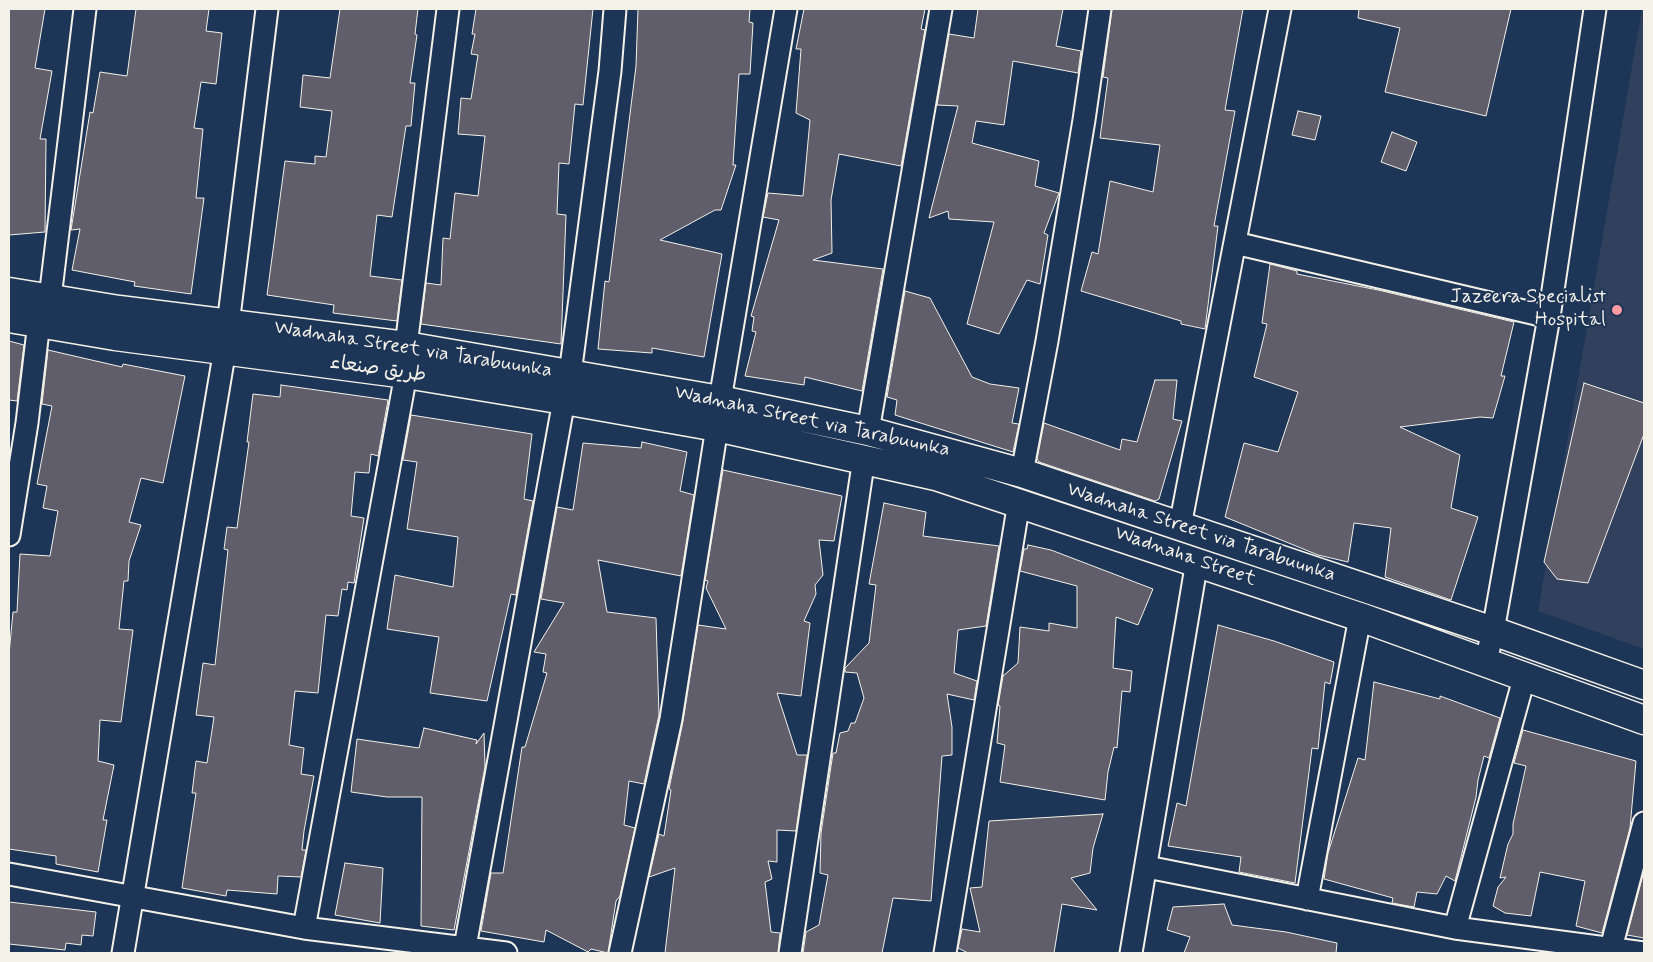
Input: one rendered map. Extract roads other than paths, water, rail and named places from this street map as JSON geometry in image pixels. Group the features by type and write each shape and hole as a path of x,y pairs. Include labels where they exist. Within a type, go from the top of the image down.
{"main road":[{"path":"9,292 50,298 117,323"},
{"name":"طريق صنعاء","path":"9,318 39,322 117,323 226,336 406,374 567,387 717,427"},
{"name":"Wadnaha Street via Tarabuunka","path":"226,336 406,346 567,387 720,400 868,430 1022,473 1493,631 1644,684"},
{"name":"Wadnaha Street","path":"717,427 864,458 936,476 1019,502 1360,617 1525,675 1644,720"}],"street":[{"path":"50,298 84,9"},
{"path":"123,953 226,336 267,9"},
{"path":"406,346 448,9"},
{"path":"465,947 567,387 610,71 615,9"},
{"path":"720,400 786,9"},
{"path":"868,430 941,9"},
{"path":"1022,473 1055,293 1100,9"},
{"path":"1180,526 1280,9"},
{"path":"1486,661 1549,317 1595,9"},
{"path":"1235,243 1549,317"},
{"path":"9,535 27,423 39,322"},
{"path":"304,928 406,374"},
{"path":"620,953 671,719 717,427"},
{"path":"790,953 864,458"},
{"path":"945,953 1019,502"},
{"path":"1131,953 1197,561"},
{"path":"1307,899 1360,617"},
{"path":"1455,928 1525,675"},
{"path":"1611,948 1644,823"},
{"path":"1147,867 1455,928 1644,953"},
{"path":"9,874 304,928 506,953"}],"place":[{"name":"Jazeera Specialist Hospital","path":"1617,310"}]}
